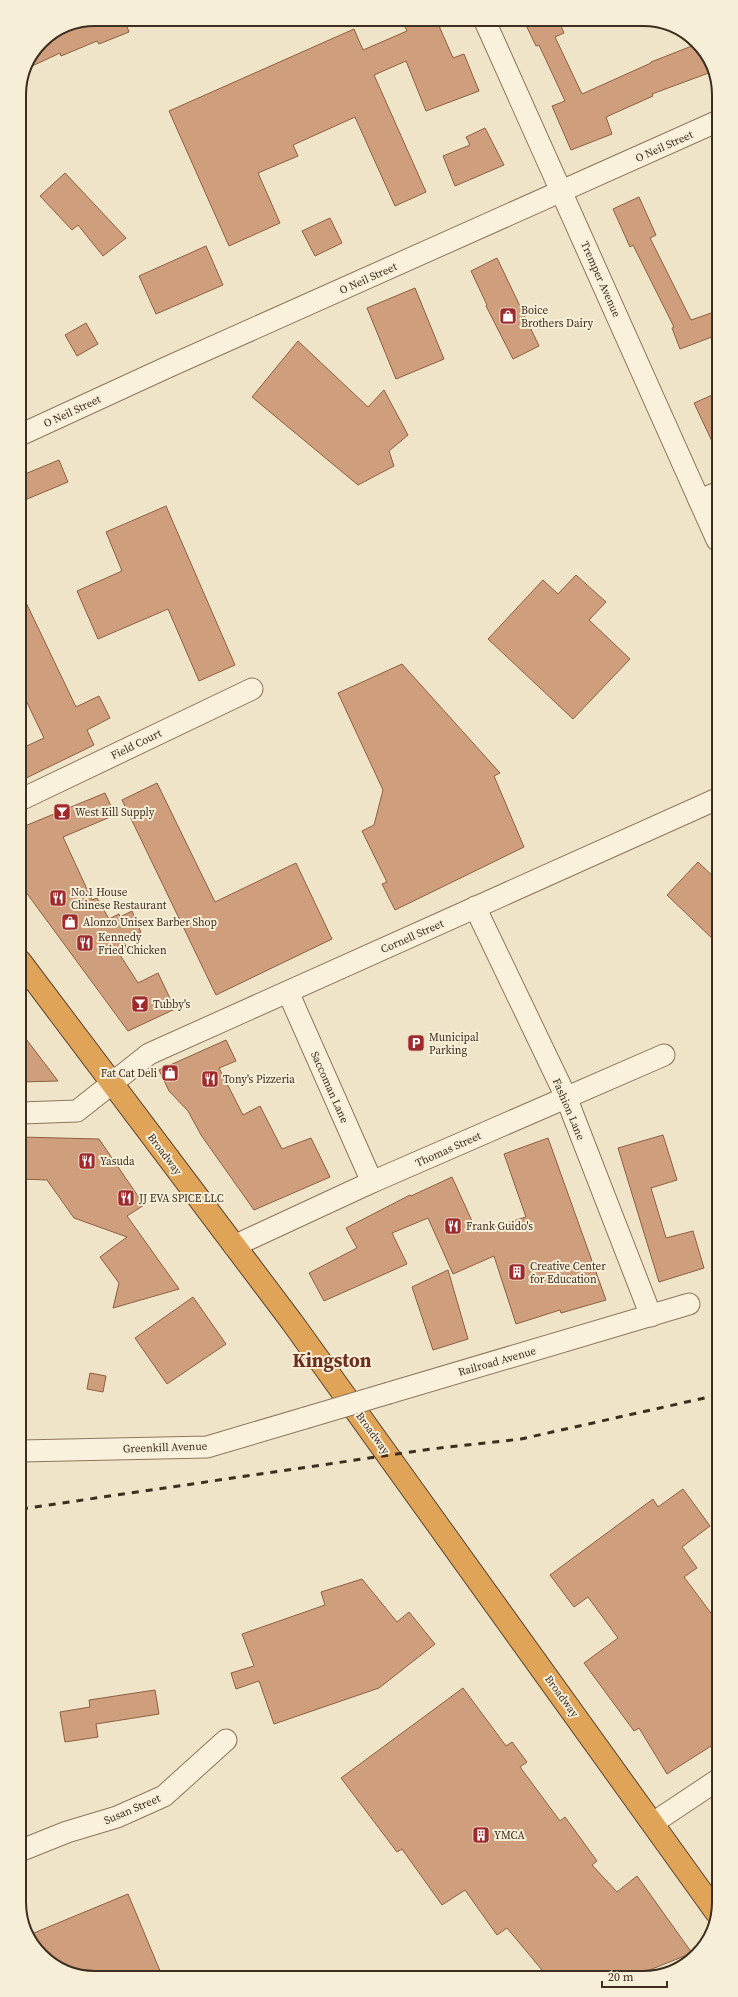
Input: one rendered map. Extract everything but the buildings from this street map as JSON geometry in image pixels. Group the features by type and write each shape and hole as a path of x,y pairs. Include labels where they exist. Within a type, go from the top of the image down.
{"highway":[{"name":"Broadway","path":"26,969 292,1322 712,1906"}],"street":[{"name":"Tremper Avenue","path":"487,26 562,192 708,497 712,516"},
{"name":"O Neil Street","path":"26,432 170,366 712,124"},
{"name":"Field Court","path":"26,797 252,689"},
{"name":"Cornell Street","path":"26,1113 77,1111 149,1054 712,801"},
{"name":"Fashion Lane","path":"475,908 566,1097 651,1316"},
{"name":"Saccoman Lane","path":"288,992 372,1182"},
{"name":"Thomas Street","path":"234,1246 372,1182 664,1055"},
{"name":"Railroad Avenue","path":"306,1418 689,1304"},
{"name":"Greenkill Avenue","path":"26,1451 207,1447 306,1418"},
{"name":"Susan Street","path":"26,1848 67,1832 117,1818 164,1796 226,1740"},
{"path":"653,1823 712,1784"}],"railway":[{"path":"26,1508 431,1449 521,1439 712,1396"}],"place":[{"name":"Boice Brothers Dairy","path":"508,316"},
{"name":"West Kill Supply","path":"62,812"},
{"name":"No.1 House Chinese Restaurant","path":"58,898"},
{"name":"Alonzo Unisex Barber Shop","path":"70,922"},
{"name":"Kennedy Fried Chicken","path":"85,943"},
{"name":"Tubby's","path":"140,1004"},
{"name":"Municipal Parking","path":"416,1043"},
{"name":"Fat Cat Deli","path":"170,1073"},
{"name":"Tony's Pizzeria","path":"210,1079"},
{"name":"Yasuda","path":"87,1161"},
{"name":"JJ EVA SPICE LLC","path":"126,1198"},
{"name":"Frank Guido's","path":"453,1226"},
{"name":"Creative Center for Education","path":"517,1272"},
{"name":"YMCA","path":"481,1835"}],"district":[{"name":"Kingston","path":"332,1360"}]}
